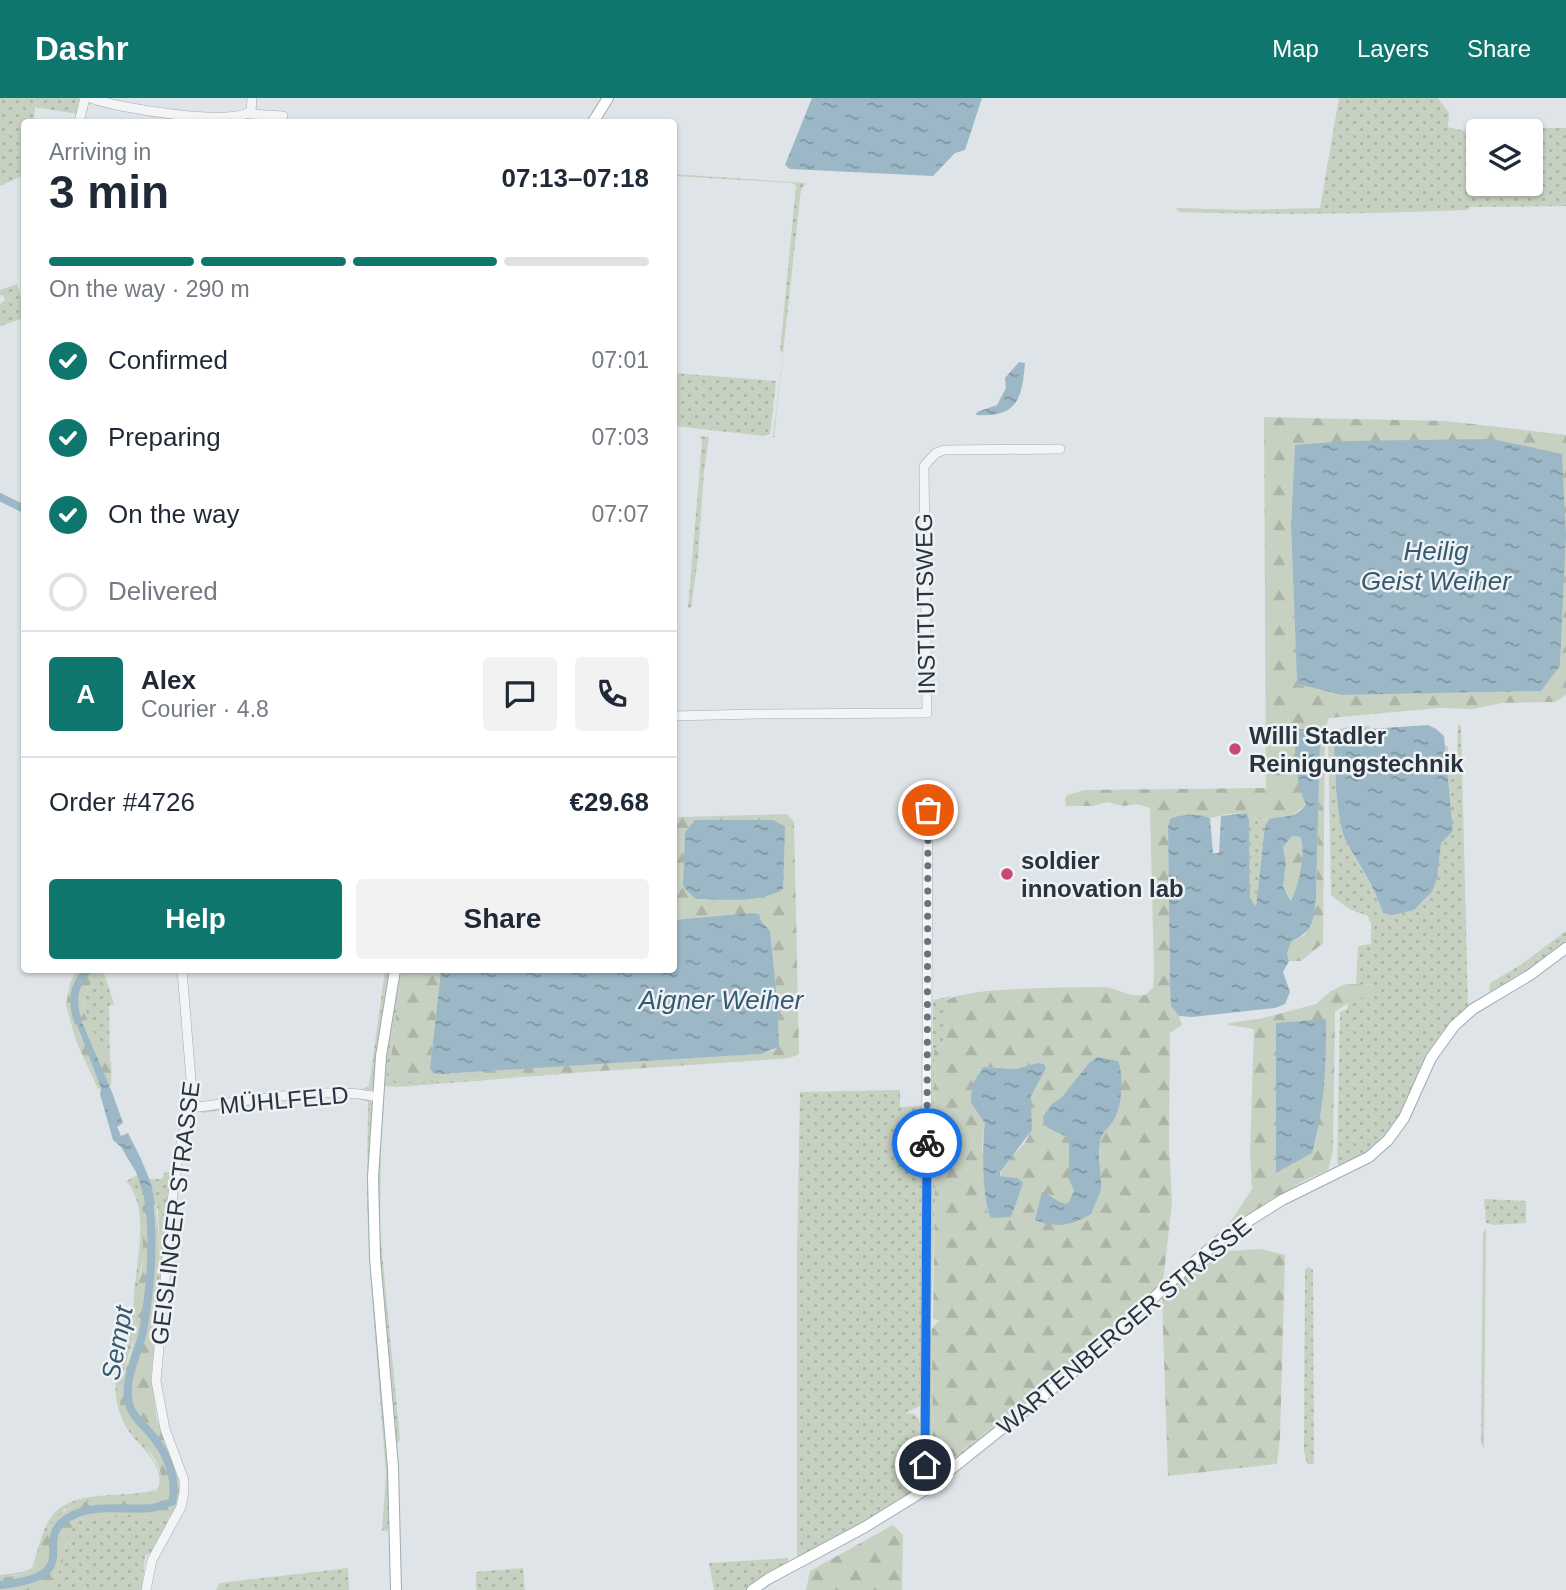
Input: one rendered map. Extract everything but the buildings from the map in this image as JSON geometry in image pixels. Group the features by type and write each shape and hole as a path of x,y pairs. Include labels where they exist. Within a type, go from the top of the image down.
{"main road":[{"path":"595,119 608,98"},
{"name":"WARTENBERGER STRASSE","path":"752,1590 925,1490 1092,1357 1167,1285 1226,1235 1282,1200 1346,1170 1379,1148 1404,1118 1431,1058 1454,1026 1473,1009 1530,975 1566,948"},
{"path":"395,973 377,1097 373,1177 374,1236 388,1394 396,1590"}],"street":[{"path":"80,119 85,98"},
{"path":"91,98 123,108 181,119 248,114 282,116"},
{"path":"248,114 251,111 252,98"},
{"name":"INSTITUTSWEG","path":"677,716 927,713 924,466 936,453 944,450 1059,449"},
{"path":"925,1490 928,788"},
{"name":"GEISLINGER STRASSE","path":"146,1590 152,1560 181,1507 184,1480 165,1429 156,1381 172,1202 177,1163 190,1108 192,1074 182,973"},
{"name":"MÜHLFELD","path":"190,1108 326,1093 355,1093 377,1097"}],"green space":[{"path":"0,98 79,98 77,114 35,107 34,119 21,119 21,176 0,186"},
{"path":"1339,98 1438,98 1449,113 1448,127 1466,131 1466,196 1543,196 1543,128 1566,128 1566,206 1470,207 1468,210 1324,214 1179,212 1176,208 1320,208"},
{"path":"677,174 806,183 801,190 776,437 773,437 783,352 780,351 796,186 793,183"},
{"path":"17,284 21,297 21,319 0,326 0,304 5,300 4,296 0,295 0,290"},
{"path":"677,373 776,381 770,434 764,436 677,426"},
{"path":"1264,417 1446,421 1566,435 1566,536 1566,695 1555,702 1501,703 1474,709 1439,708 1329,718 1325,729 1323,943 1301,961 1289,961 1287,953 1291,942 1305,935 1316,898 1320,742 1318,733 1306,803 1295,813 1280,818 1249,820 1247,813 1210,818 1205,816 1170,819 1170,989 1171,1006 1182,1025 1170,1033 1169,1144 1172,1203 1163,1282 1103,1341 940,1468 933,1468 932,1329 939,1320 933,1319 934,1050 940,1047 948,1034 947,1001 957,996 996,990 1047,988 1105,987 1129,994 1145,995 1153,988 1154,970 1150,808 1137,804 1123,806 1107,802 1093,806 1066,806 1067,795 1085,790 1266,788","holes":["1295,445 1566,536 1560,666 1541,691 1342,695 1297,684 1291,524","1097,1057 1118,1061 1115,1119 1103,1136 1099,1151 1100,1193 1092,1213 1035,1220 1049,1194 1061,1204 1068,1204 1074,1190 1070,1180 1069,1138 1048,1128 1043,1117","1037,1063 1031,1096 1032,1121 1026,1141 1002,1170 1000,1176 1017,1178 991,1218 987,1210 984,1187 982,1144 985,1123 971,1095 973,1083 983,1067 1016,1069"]},
{"path":"699,436 709,437 698,558 691,608 688,608 702,440"},
{"path":"1458,724 1461,726 1468,1007 1442,1032 1432,1047 1398,1120 1371,1149 1341,1167 1337,1161 1340,1012 1347,1009 1348,1003 1373,985 1356,984 1358,946 1371,944 1371,924 1368,916 1349,909 1331,895 1328,738 1336,731 1346,728 1368,726 1372,729 1354,730 1334,744 1336,780 1338,808 1346,841 1376,894 1383,913 1422,903 1432,892 1441,843 1453,830 1445,746 1448,747 1449,758 1453,762 1457,755"},
{"path":"787,814 794,822 799,1054 790,1058 765,1060 439,1082 388,1082 402,973 441,973 430,1068 441,1074 772,1051 779,1046 770,931 752,914 677,920 679,817"},
{"path":"1269,819 1265,826 1256,908 1250,898 1249,820"},
{"path":"1292,836 1301,837 1303,850 1292,901 1283,887 1286,863 1283,847"},
{"path":"1566,931 1564,943 1533,967 1489,992 1490,983 1522,964"},
{"path":"75,973 100,973 86,991 84,1011 108,1054 111,1063 111,1085 98,1089 76,1041 66,1005 70,983"},
{"path":"100,973 104,973 114,1004 109,1006 110,1062 86,1019 84,1000 92,982"},
{"path":"385,973 391,973 374,1090 322,1089 362,1089 369,1086"},
{"path":"398,973 402,973 388,1082 439,1082 600,1071 398,1087 383,1086 384,1060"},
{"path":"1345,984 1373,985 1380,991 1348,1003 1335,1012 1333,1151 1328,1170 1302,1182 1225,1230 1252,1189 1250,1152 1254,1029 1228,1025 1316,1004 1331,991"},
{"path":"952,996 947,1001 948,1034 940,1047 934,1050 935,1198 931,1320 929,1283 933,1000"},
{"path":"900,1090 900,1107 924,1106 920,1406 905,1413 915,1414 919,1420 922,1453 920,1479 911,1493 898,1502 862,1524 797,1557 800,1092"},
{"path":"330,1095 370,1099 372,1102 370,1154 389,1470 390,1530 382,1531 386,1476 370,1270 367,1202 368,1102 353,1098 312,1098 203,1113 203,1109"},
{"path":"384,1103 380,1231 400,1440 396,1445 383,1304 377,1197 382,1108"},
{"path":"172,1171 154,1349 151,1324 160,1253 158,1210 148,1179 162,1179 164,1173"},
{"path":"138,1175 147,1203 143,1206 143,1257 135,1302 134,1336 123,1375 130,1428 139,1436 157,1465 163,1480 161,1488 151,1495 91,1501 64,1509 32,1571 0,1577 32,1568 46,1526 55,1513 67,1504 96,1496 158,1489 155,1464 125,1424 119,1412 116,1392 117,1372 132,1323 140,1236 138,1205 134,1192 126,1181"},
{"path":"155,1197 160,1253 151,1324 154,1349 151,1376 157,1420 179,1476 180,1504 168,1518 153,1519 126,1514 78,1520 67,1537 62,1567 44,1590 0,1590 0,1577 23,1574 35,1567 46,1531 65,1510 93,1500 150,1494 161,1488 158,1464 128,1425 120,1403 121,1385 133,1344 135,1302 143,1260 143,1206"},
{"path":"1484,1199 1526,1201 1526,1223 1486,1223"},
{"path":"1486,1229 1484,1448 1481,1432 1483,1233"},
{"path":"1261,1249 1285,1255 1277,1464 1168,1476 1162,1298 1201,1260 1230,1251"},
{"path":"1308,1267 1313,1270 1314,1464 1307,1464 1304,1451 1305,1270"},
{"path":"932,1329 933,1468 940,1468 1104,1342 934,1476 928,1472 929,1330"},
{"path":"126,1514 153,1519 168,1518 170,1522 150,1553 145,1556 142,1590 44,1590 62,1567 67,1537 78,1520"},
{"path":"893,1525 903,1535 902,1590 806,1590 810,1571"},
{"path":"788,1558 788,1563 747,1590 714,1590 709,1563"},
{"path":"348,1568 349,1590 216,1590 220,1583"},
{"path":"523,1568 525,1590 476,1590 476,1572"}],"water":[{"path":"812,98 982,98 965,150 955,153 933,176 790,169 785,165"},
{"path":"1019,362 1025,363 1024,376 1015,404 1001,413 976,415 977,412 997,405 1006,388 1005,378"},
{"name":"Heilig Geist Weiher","path":"1492,439 1562,454 1566,536 1560,666 1541,691 1342,695 1297,684 1291,524 1295,445 1347,441"},
{"path":"1428,725 1444,736 1453,831 1441,843 1437,878 1432,892 1414,910 1392,915 1383,913 1371,885 1346,841 1340,821 1334,744 1354,730"},
{"path":"1298,729 1311,729 1318,733 1320,742 1316,898 1311,924 1291,942 1287,953 1289,961 1283,972 1290,992 1285,1004 1275,1008 1179,1016 1171,1006 1170,989 1170,819 1190,815 1210,818 1213,853 1219,853 1221,816 1247,813 1250,898 1256,907 1265,826 1269,819 1294,814 1306,804 1296,767","holes":["1292,836 1300,837 1303,850 1301,869 1291,901 1283,887 1286,863 1283,847"]},
{"path":"695,820 773,820 785,826 783,889 752,899 696,899 683,885 685,832"},
{"name":"Aigner Weiher","path":"759,914 761,921 770,931 779,1047 761,1054 433,1073 430,1068 441,973 677,973 677,920"},
{"path":"78,1013 123,1123 117,1127 121,1136 128,1133 137,1150 155,1205 147,1205 136,1172 121,1147 113,1140 100,1094 101,1088 73,1014"},
{"path":"1326,1019 1324,1086 1312,1153 1276,1173 1276,1023"},
{"path":"1097,1057 1118,1061 1121,1082 1117,1114 1101,1139 1100,1193 1092,1213 1085,1217 1065,1224 1042,1223 1035,1220 1042,1192 1068,1204 1074,1190 1069,1180 1069,1138 1048,1128 1043,1117"},
{"path":"1037,1063 1044,1064 1046,1068 1031,1096 1032,1130 1000,1172 1000,1176 1017,1178 1023,1183 1011,1217 991,1218 984,1187 985,1123 971,1103 973,1083 983,1067 1016,1069"}],"waterway":[{"name":"Sempt","path":"0,497 21,508"},
{"name":"Sempt","path":"78,1021 74,1007 76,987 86,973"},
{"name":"Sempt","path":"0,1585 26,1581 42,1574 53,1558 57,1528 76,1514 96,1509 151,1508 172,1502 172,1474 166,1456 133,1413 128,1398 130,1373 143,1331 150,1280 152,1247 148,1197"}],"way so far":[{"path":"927,1143 928,810"}],"place":[{"name":"Willi Stadler Reinigungstechnik","path":"1235,749"},
{"name":"soldier innovation lab","path":"1007,874"}],"route":[{"path":"925,1465 927,1143"}]}
